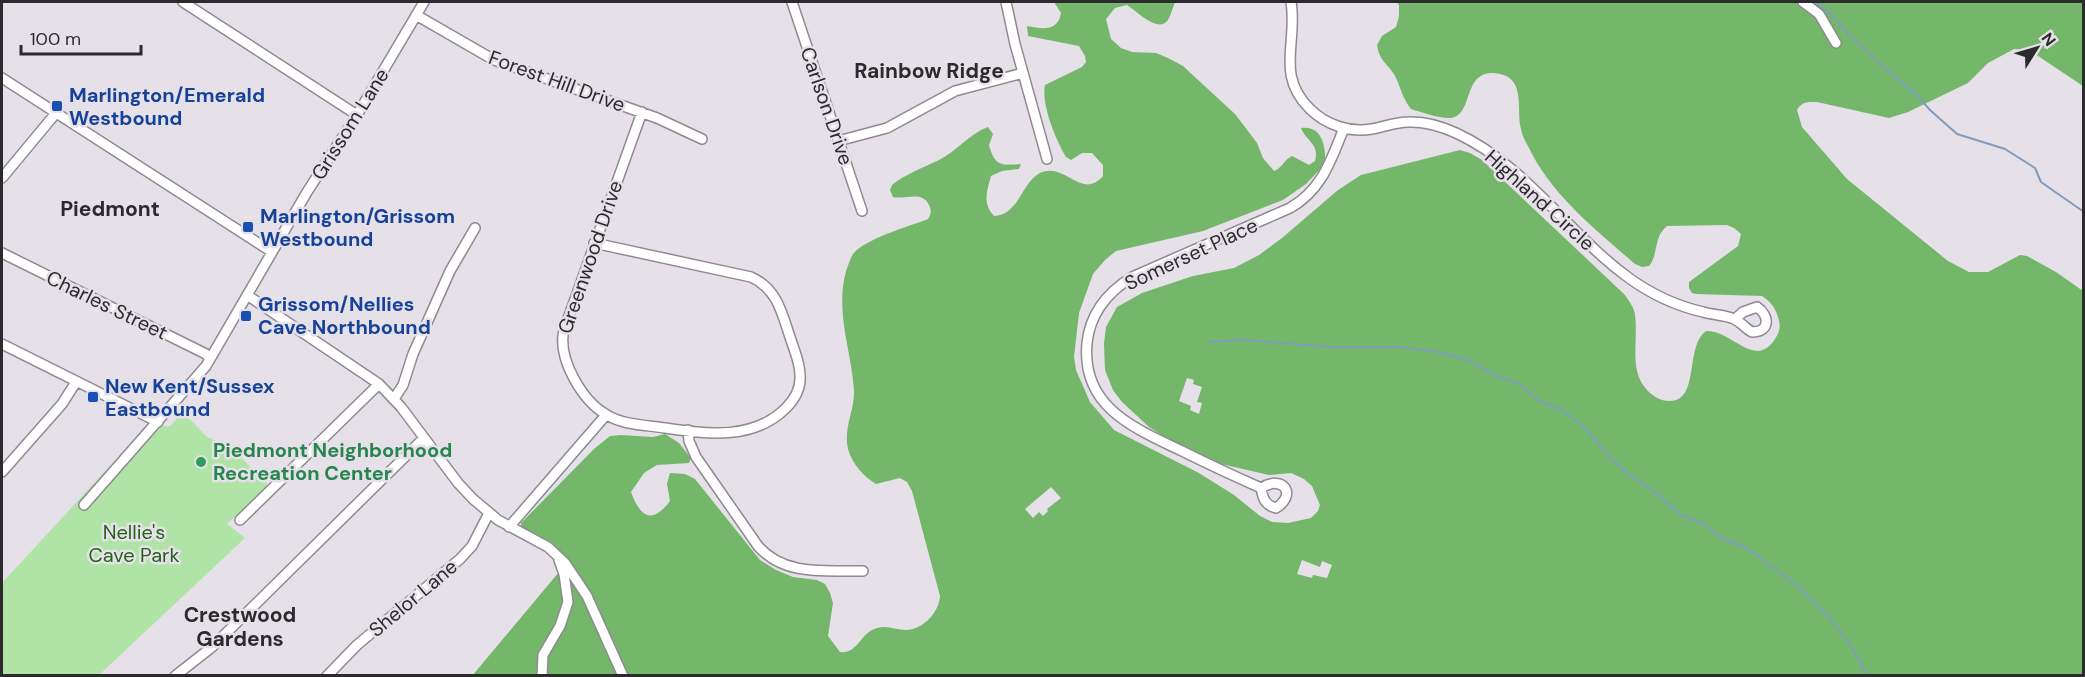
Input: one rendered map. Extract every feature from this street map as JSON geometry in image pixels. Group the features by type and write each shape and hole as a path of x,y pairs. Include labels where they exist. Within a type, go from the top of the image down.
{"street":[{"path":"183,2 357,115"},
{"name":"Grissom Lane","path":"84,505 200,375 307,192 357,115 424,2"},
{"name":"Carlson Drive","path":"792,2 862,211"},
{"path":"1006,2 1047,159"},
{"name":"Highland Circle","path":"1292,2 1293,19 1288,59 1294,87 1302,101 1312,111 1326,121 1344,128 1362,130 1404,122 1420,122 1439,126 1467,138 1509,166 1584,241 1637,284 1674,303 1735,319"},
{"path":"1803,2 1819,14 1836,43"},
{"name":"Forest Hill Drive","path":"416,15 494,60 642,112 702,139"},
{"path":"838,141 887,128 955,91 1023,73"},
{"path":"2,90 5,80 272,252"},
{"name":"Greenwood Drive","path":"594,243 751,277 766,285 778,301 799,366 799,386 794,399 772,419 739,432 717,434 625,422 606,415 591,402 568,368 561,343 564,330 594,243 642,112"},
{"path":"2,178 56,113"},
{"name":"Somerset Place","path":"1261,488 1147,435 1114,413 1099,396 1088,370 1086,352 1089,330 1106,298 1132,277 1303,201 1326,174 1344,128"},
{"path":"394,399 403,385 413,354 450,271 474,228"},
{"name":"Charles Street","path":"2,253 206,354 210,359"},
{"path":"247,295 379,384 394,399 458,483 489,513 509,527 541,543 557,555 587,596 623,675"},
{"path":"2,344 158,422"},
{"path":"2,472 62,404 76,381"},
{"path":"240,520 379,384"},
{"path":"509,527 606,415"},
{"path":"688,430 696,457 758,546 770,558 783,565 799,569 863,571"},
{"path":"175,675 212,647 424,438"},
{"name":"Shelor Lane","path":"327,675 357,645 460,560 472,546 489,513"},
{"path":"542,675 543,655 560,627 568,602 564,574 557,555"}],"green space":[{"path":"1054,2 1175,2 1164,24 1147,20 1127,5 1115,8 1106,19 1111,39 1121,48 1132,52 1156,53 1183,66 1235,114 1274,171 1292,156 1309,165 1315,161 1316,150 1301,128 1314,130 1322,139 1325,164 1306,184 1283,200 1203,231 1116,251 1105,260 1093,274 1079,313 1074,357 1076,370 1090,402 1114,430 1199,473 1234,495 1260,516 1272,522 1288,523 1311,518 1318,511 1320,505 1312,486 1291,473 1269,475 1217,463 1176,444 1149,427 1122,402 1113,390 1105,370 1106,327 1117,307 1142,293 1193,276 1234,268 1259,255 1338,190 1361,175 1460,150 1482,160 1624,294 1635,315 1636,359 1640,379 1645,388 1659,399 1673,401 1683,396 1690,379 1696,347 1706,331 1716,332 1751,350 1759,351 1767,348 1775,339 1780,328 1775,310 1762,296 1696,294 1692,293 1689,288 1689,282 1738,246 1741,234 1734,228 1727,225 1667,226 1660,235 1649,266 1642,267 1635,264 1590,224 1561,196 1538,164 1522,133 1517,89 1508,77 1488,73 1479,77 1463,109 1451,118 1411,109 1396,78 1382,60 1377,45 1382,36 1396,27 1399,16 1397,2 2083,2 2083,86 2029,50 2014,49 1988,63 1968,83 1908,112 1889,118 1817,102 1803,104 1797,110 1802,127 1847,179 1948,261 1969,272 1988,272 2020,255 2027,256 2056,272 2083,291 2083,675 472,676 559,572 550,555 523,538 521,523 595,448 610,436 653,437 665,434 679,443 691,458 689,463 657,465 644,473 631,492 638,507 647,515 664,509 670,501 667,484 670,473 685,474 695,479 760,560 793,577 817,580 825,584 833,603 828,636 840,652 851,650 871,630 884,627 912,629 929,619 937,608 940,596 912,491 907,482 900,478 876,484 855,465 848,449 847,434 854,390 843,316 843,286 846,271 853,254 859,248 877,238 928,219 931,209 926,200 918,197 893,197 890,190 892,185 908,174 944,157 988,127 993,134 989,145 996,161 1004,164 1021,164 1019,169 1002,171 991,176 987,202 994,216 1002,214 1015,205 1028,184 1040,173 1057,172 1087,184 1095,183 1103,176 1103,165 1092,153 1082,153 1071,160 1066,157 1047,112 1045,85 1082,67 1086,62 1085,56 1079,46 1028,36 1027,26 1048,28 1057,23 1061,13","holes":["1187,378 1194,380 1193,384 1202,387 1197,402 1202,403 1199,414 1190,410 1191,406 1179,401","1051,487 1061,498 1047,509 1048,511 1043,516 1039,512 1033,518 1025,509","1302,560 1320,567 1322,561 1332,565 1327,578 1313,575 1312,578 1297,574"]},
{"name":"Nellie's Cave Park","path":"183,412 207,437 232,448 268,485 227,524 245,538 99,675 2,675 2,583 146,427 170,426"}],"waterway":[{"path":"1814,2 1832,15 1848,34 1913,91 1957,134 2005,149 2035,168 2041,182 2084,212"},
{"path":"1208,342 1244,340 1330,347 1398,347 1438,352 1465,359 1500,377 1520,384 1539,401 1562,410 1586,429 1628,474 1656,493 1682,516 1705,524 1719,537 1749,549 1800,588 1829,617 1869,676"}],"place":[{"name":"Marlington/Emerald Westbound","path":"57,106"},
{"name":"Marlington/Grissom Westbound","path":"248,227"},
{"name":"Grissom/Nellies Cave Northbound","path":"246,316"},
{"name":"New Kent/Sussex Eastbound","path":"93,397"},
{"name":"Piedmont Neighborhood Recreation Center","path":"201,462"}],"district":[{"name":"Rainbow Ridge","path":"929,71"},
{"name":"Piedmont","path":"110,209"},
{"name":"Crestwood Gardens","path":"240,627"}]}
